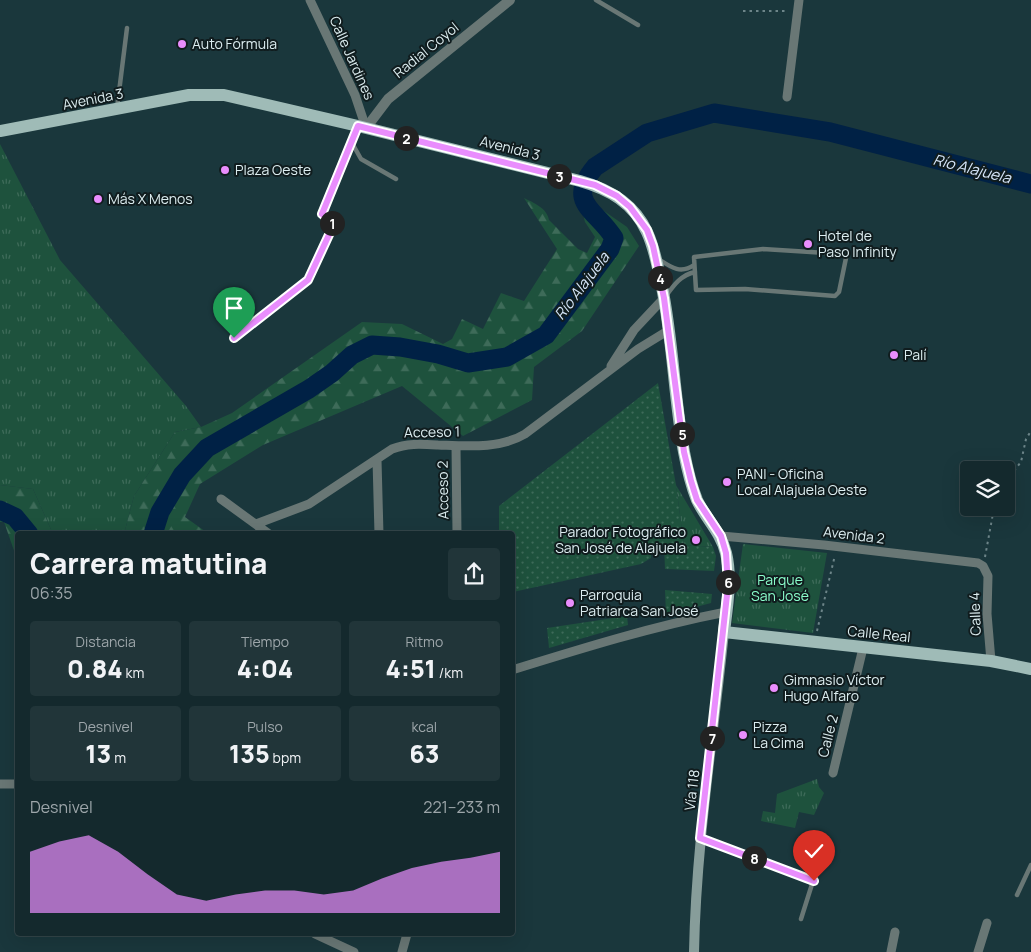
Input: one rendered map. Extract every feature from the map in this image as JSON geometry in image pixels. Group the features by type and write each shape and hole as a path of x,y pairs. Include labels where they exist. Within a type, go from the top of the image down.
{"main road":[{"name":"Avenida 3","path":"0,131 189,95 215,94 245,99 580,181 595,185 617,196 630,207 647,230 656,256 669,330 684,452 697,500 721,536 726,553 728,568 724,632"},
{"name":"Calle Real","path":"724,632 991,661 1031,669"},
{"name":"Vía 118","path":"694,952 694,918 700,838 724,632"}],"street":[{"name":"Calle Jardines","path":"310,0 355,95 362,127"},
{"name":"Radial Coyol","path":"362,127 388,99 510,0"},
{"path":"787,97 799,0"},
{"name":"Acceso 1","path":"607,373 634,330 664,298"},
{"name":"Acceso 1","path":"256,524 309,504 392,449 402,445 456,446 502,444 514,440 525,434 638,349 669,330"},
{"name":"Acceso 2","path":"456,446 457,531"},
{"path":"377,460 378,531"},
{"path":"221,499 265,531"},
{"name":"Avenida 2","path":"721,536 973,561 983,566"},
{"name":"Calle 4","path":"983,566 988,576 991,661"},
{"path":"515,669 677,622 726,612"},
{"name":"Calle 2","path":"833,773 863,648"},
{"path":"0,784 15,784"},
{"path":"978,952 987,923"},
{"path":"891,952 894,932"},
{"path":"319,936 354,952"},
{"path":"402,952 406,936"}],"lane":[{"path":"596,0 638,25"},
{"path":"117,110 127,28"},
{"path":"234,338 308,280 334,224 322,214 352,143 362,127"},
{"path":"352,143 361,159 396,180"},
{"path":"764,249 842,254 846,258 839,292 835,296 745,289 696,290 695,272 694,257 764,249"},
{"path":"656,256 671,268 679,270 689,269 694,265"},
{"path":"664,298 678,280 684,275 695,272"},
{"path":"700,838 814,881 801,920"},
{"path":"1017,895 1031,865"}],"path":[{"path":"743,11 798,11"},
{"path":"1015,469 1020,462 1026,439 1031,431"},
{"path":"983,566 992,516"},
{"path":"815,643 836,547"}],"green space":[{"path":"0,144 60,260 186,406 201,427 175,432 134,496 125,531 52,531 33,489 0,485"},
{"path":"578,193 627,227 639,246 582,331 534,367 532,400 463,436 402,386 263,445 200,484 185,517 205,531 125,531 134,496 175,432 201,427 232,413 362,322 402,324 443,344 452,339 462,319 483,329 501,293 524,301 557,249 524,198 543,209 549,220 578,249 587,253 595,237 585,222"},
{"path":"658,383 676,485 684,545 713,547 716,556 714,571 665,569 664,544 651,546 651,558 641,564 515,592 515,531 499,531 499,506"},
{"path":"0,485 33,489 52,531 15,531 15,553 4,522 0,522"},
{"path":"676,485 713,547 684,545"},
{"name":"Parque San José","path":"743,544 827,553 813,633 732,623"},
{"path":"665,590 712,594 711,603 666,615"},
{"path":"627,616 628,625 549,648 547,628"},
{"path":"817,779 819,787 824,793 814,815 799,812 795,828 761,821 763,811 775,813 777,794"}],"waterway":[{"name":"Río Alajuela","path":"154,531 160,512 182,475 207,448 309,389 332,373 352,355 372,345 400,347 438,354 468,363 507,357 546,335 610,249 614,238 583,198 583,189 587,179 595,167 647,133 714,113 830,132 1031,184"},
{"name":"Río Alajuela","path":"0,510 15,517 27,531"}],"place":[{"name":"Auto Fórmula","path":"182,44"},
{"name":"Plaza Oeste","path":"225,170"},
{"name":"Más X Menos","path":"98,199"},
{"name":"Hotel de Paso Infinity","path":"808,244"},
{"name":"Palí","path":"894,355"},
{"name":"PANI - Oficina Local Alajuela Oeste","path":"727,482"},
{"name":"Parador Fotográfico San José de Alajuela","path":"696,540"},
{"name":"Parroquia Patriarca San José","path":"570,603"},
{"name":"Gimnasio Víctor Hugo Alfaro","path":"774,688"},
{"name":"Pizza La Cima","path":"743,735"}],"route":[{"path":"234,338 308,280 334,224 322,214 358,126 595,185 617,196 630,207 647,230 656,256 669,330 684,452 691,481 697,500 721,536 728,568 726,612 700,838 814,881"}]}
